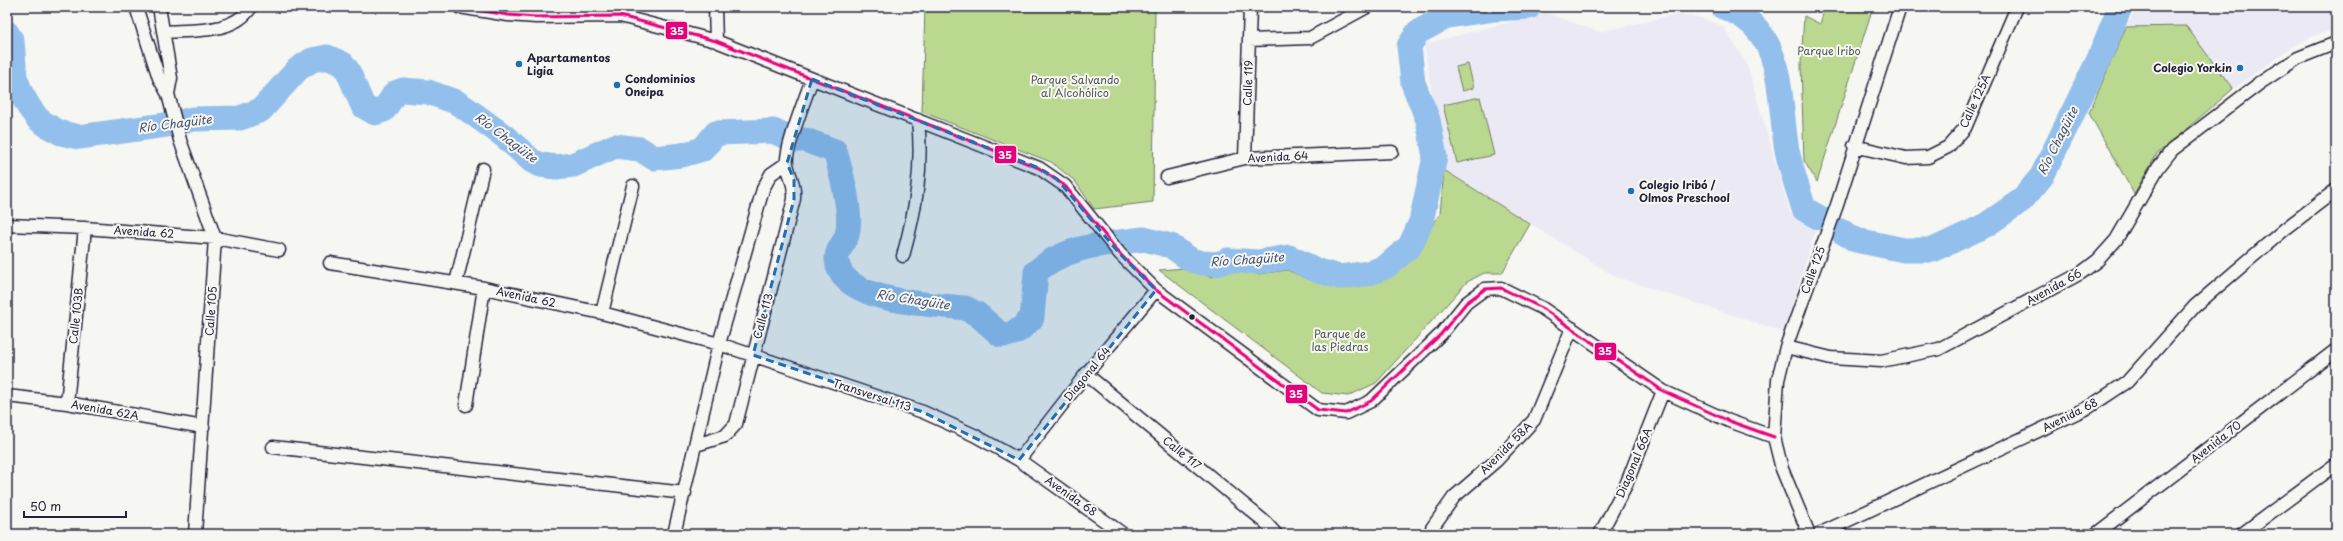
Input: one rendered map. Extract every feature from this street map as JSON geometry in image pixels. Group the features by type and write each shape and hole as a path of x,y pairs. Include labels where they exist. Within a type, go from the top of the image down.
{"street":[{"name":"Calle 105","path":"136,7 159,78 168,94 177,129 215,238 195,534"},
{"name":"Calle 105","path":"159,7 171,78 168,94"},
{"path":"459,7 508,15 536,17 620,16 716,41 1039,168 1065,186 1120,254 1156,290 1318,410 1333,414 1346,413 1372,401 1441,334 1466,302 1485,289 1501,288 1517,294 1572,328 1663,391 1729,421 1774,437"},
{"path":"715,7 716,41"},
{"name":"Calle 119","path":"1245,158 1250,7"},
{"path":"1250,40 1310,38 1367,7"},
{"name":"Calle 125","path":"1809,534 1782,469 1774,437 1778,380 1786,347 1837,205 1854,146 1900,7"},
{"name":"Calle 125A","path":"1854,146 1906,158 1928,157 1948,148 1965,128 2017,7"},
{"path":"164,32 226,27 249,9"},
{"name":"Avenida 66","path":"1786,347 1831,358 1881,361 1939,349 2081,274 2098,260 2116,240 2158,168 2172,150 2260,82 2298,58 2336,42"},
{"path":"674,534 719,344 763,189 772,174 788,157 798,119 812,79"},
{"path":"903,256 916,209 919,184 920,142 918,120"},
{"name":"Avenida 64","path":"1167,177 1245,158 1392,152"},
{"name":"Calle 113","path":"696,445 725,436 736,424 794,199 794,180 788,157"},
{"path":"456,283 483,169"},
{"path":"602,313 633,186"},
{"name":"Avenida 68","path":"1819,534 2090,407 2127,382 2195,306 2285,229 2336,190"},
{"name":"Avenida 62","path":"7,225 85,228 215,238 280,250"},
{"name":"Calle 103B","path":"67,403 85,228"},
{"name":"Avenida 62","path":"330,263 484,288 602,313 719,344"},
{"path":"466,405 484,288"},
{"name":"Diagonal 64","path":"1019,460 1086,374 1156,290"},
{"name":"Avenida 58A","path":"1432,534 1432,528 1454,497 1497,460 1534,420 1572,328"},
{"name":"Transversal 113","path":"719,344 924,412 974,435 1019,460"},
{"name":"Avenida 70","path":"2101,532 2336,350"},
{"name":"Calle 117","path":"1086,374 1265,522 1276,534"},
{"name":"Diagonal 66A","path":"1601,534 1626,485 1663,391"},
{"name":"Avenida 62A","path":"7,396 67,403 203,427"},
{"path":"273,447 685,492"},
{"name":"Avenida 68","path":"1019,460 1123,534"},
{"path":"2242,534 2336,464"}],"highlighted area":[{"path":"812,79 1039,168 1057,179 1120,254 1156,290 1019,460 923,412 753,355 794,199 794,180 787,163"}],"shaded area":[{"name":"Colegio Yorkin","path":"2138,7 2336,7 2336,29 2311,37 2292,47 2233,89 2186,26 2126,27"},
{"name":"Colegio Iribó / Olmos Preschool","path":"1546,13 1599,32 1678,14 1701,18 1723,26 1747,64 1790,213 1817,225 1784,332 1616,277 1444,170 1424,44"}],"green space":[{"name":"Parque Salvando al Alcohólico","path":"925,7 1155,7 1153,202 1094,209 1075,181 1051,162 922,112"},
{"name":"Parque Iribo","path":"1825,7 1873,7 1817,182 1804,161 1801,63 1804,16 1820,24"},
{"path":"2186,26 2233,89 2157,154 2134,194 2089,113 2126,27"},
{"path":"1468,64 1474,88 1462,91 1456,67"},
{"path":"1480,97 1494,155 1457,163 1443,105"},
{"name":"Parque de las Piedras","path":"1444,170 1530,224 1502,273 1484,273 1467,282 1376,383 1348,396 1322,393 1159,270 1186,268 1211,277 1228,271 1259,274 1287,270 1315,282 1346,288 1379,280 1417,248 1440,214"}],"waterway":[{"name":"Río Chagüite","path":"1144,239 1171,246 1191,260 1202,263 1217,264 1228,260 1258,262 1289,257 1318,271 1340,277 1370,273 1387,266 1410,246 1421,222 1435,157 1428,120 1413,83 1409,46 1418,32 1448,16 1495,9 1529,7"},
{"name":"Río Chagüite","path":"1723,7 1744,17 1759,31 1769,47 1779,86 1790,165 1804,209 1820,218"},
{"name":"Río Chagüite","path":"1841,231 1856,240 1904,250 1933,250 1986,225 2022,200 2042,176 2099,59 2120,7"},
{"name":"Río Chagüite","path":"7,33 12,41 15,77 21,93 29,107 38,119 48,126 61,133 79,137 166,125 193,119 240,118 261,110 298,69 312,60 327,57 343,64 348,71 363,106 375,113 384,110 395,93 403,90 428,92 456,102 504,136 532,161 541,165 556,167 573,165 615,146 640,149 654,158 682,155 703,149 716,133 773,131 793,140 805,140 835,151 846,193 848,216 847,235 837,256 842,274 854,285 870,293 890,299 965,308 977,314 1001,335 1015,332 1022,328 1032,318 1036,272 1048,263 1060,256 1087,247 1144,239 1130,241"}],"transit line":[{"name":"35","path":"459,7 508,15 536,17 620,16 716,41 1039,168 1065,186 1120,254 1156,290 1318,410 1346,413 1371,401 1441,334 1466,303 1485,289 1501,288 1542,308 1663,391 1729,421 1774,437"}],"place":[{"name":"Apartamentos Ligia","path":"519,64"},
{"name":"Colegio Yorkin","path":"2240,68"},
{"name":"Condominios Oneipa","path":"617,85"},
{"name":"Colegio Iribó / Olmos Preschool","path":"1631,191"}]}
